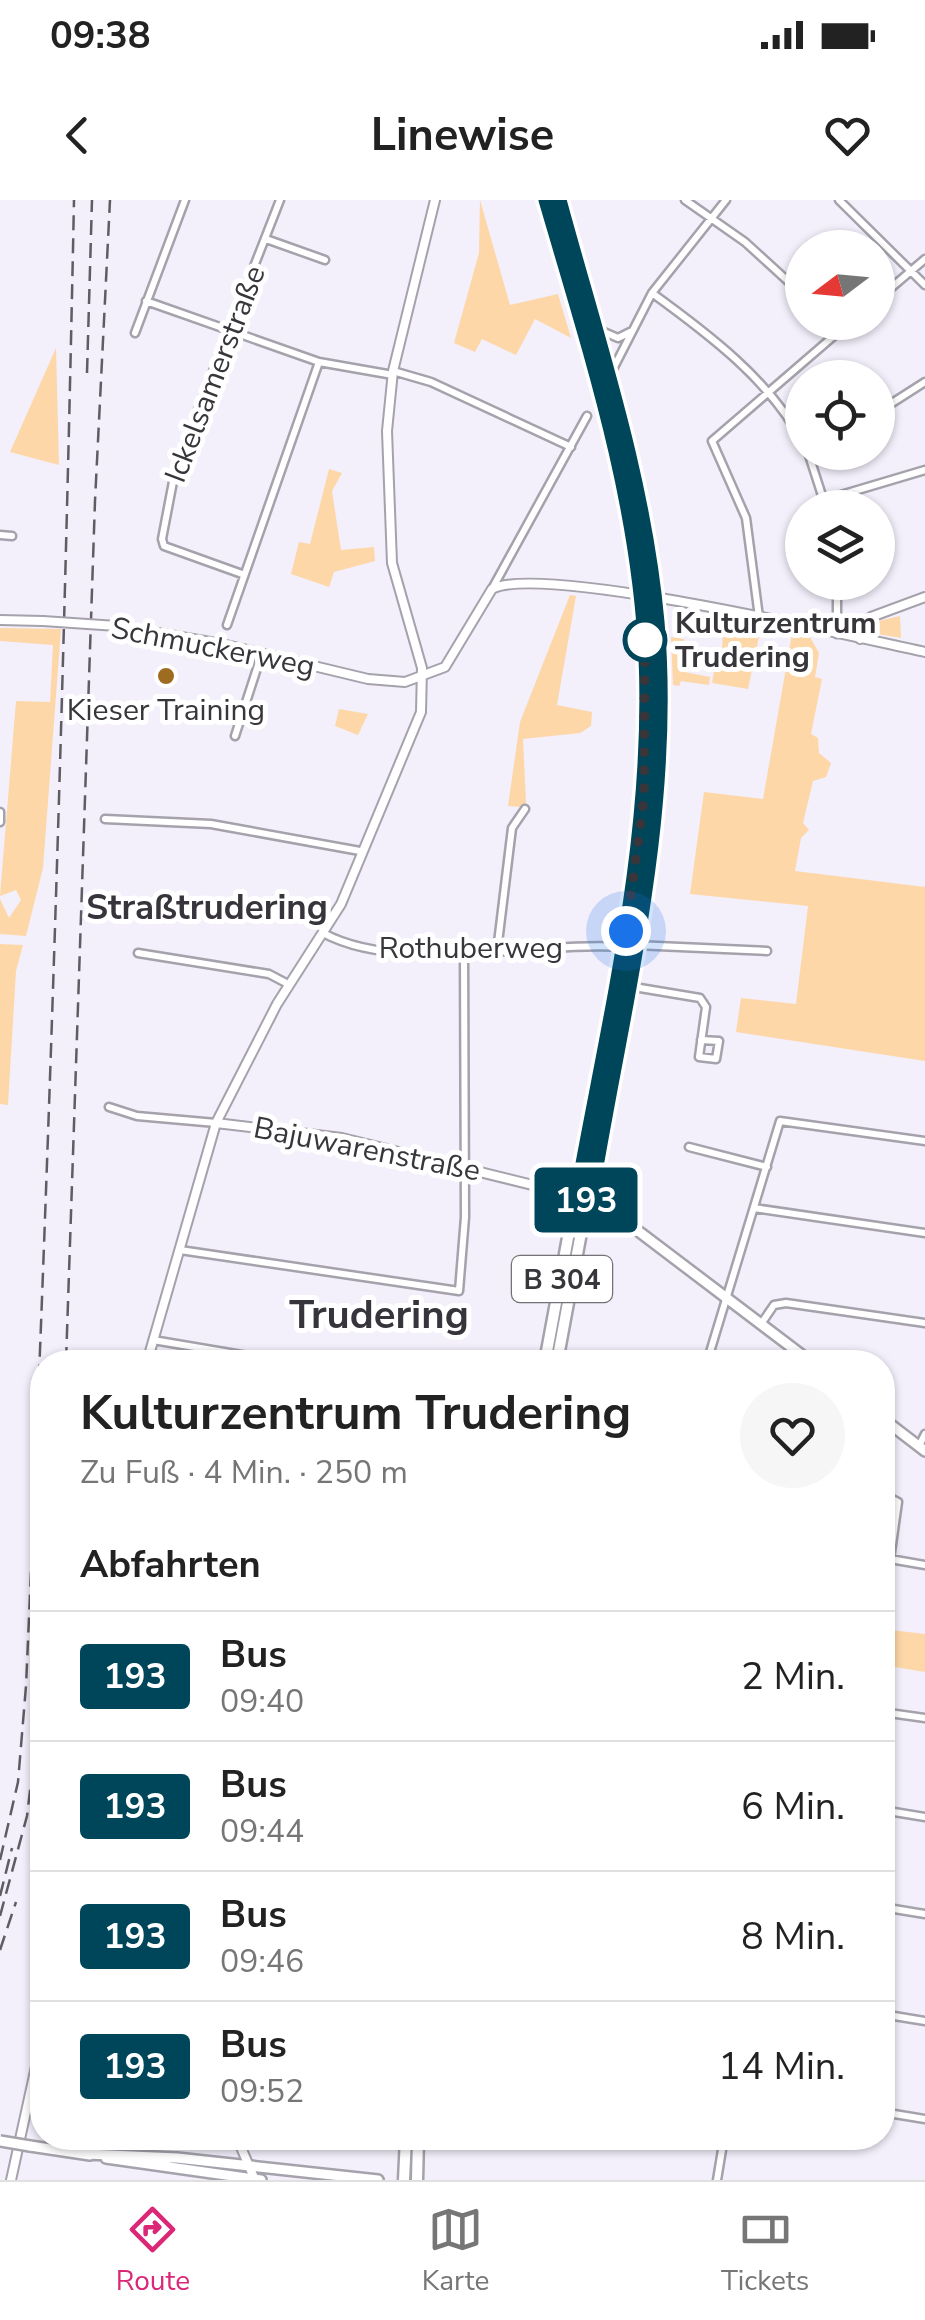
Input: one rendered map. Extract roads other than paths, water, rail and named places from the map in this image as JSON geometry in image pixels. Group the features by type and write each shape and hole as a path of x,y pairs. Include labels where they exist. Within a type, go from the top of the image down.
{"main road":[{"name":"B 304","path":"546,200 612,429 646,656 645,772 623,947 548,1350"},
{"name":"B 304","path":"559,1350 636,945 657,773 660,688 654,600 632,462 560,200"},
{"name":"Bajuwarenstraße","path":"577,1196 625,1220 795,1350"},
{"path":"895,1428 922,1448"},
{"path":"0,2141 30,2146"},
{"path":"59,2150 378,2180"},
{"path":"404,2180 405,2150"},
{"path":"416,2180 417,2150"},
{"path":"88,2154 132,2164 257,2180"}],"street":[{"path":"135,333 185,200"},
{"name":"Ickelsamerstraße","path":"242,574 164,546 162,540 176,466 280,200"},
{"path":"151,1350 216,1123 288,984 346,893 360,851 418,722 423,678 391,552 387,431 393,373 436,200"},
{"path":"685,200 712,216 785,279"},
{"path":"610,376 652,293 726,200"},
{"path":"839,200 925,285"},
{"name":"Ickelsamerstraße","path":"266,239 326,260"},
{"path":"895,284 925,259"},
{"path":"652,293 700,327 768,393 785,417"},
{"path":"146,301 319,362 431,382 572,447"},
{"path":"596,328 618,338 634,328"},
{"path":"759,618 746,518 712,443 831,340"},
{"path":"228,625 242,574 319,362"},
{"path":"895,401 925,382"},
{"path":"423,678 445,667 587,416"},
{"path":"866,490 925,470"},
{"path":"0,534 12,536"},
{"path":"492,589 511,582 538,582 759,618 925,652"},
{"path":"860,639 871,617 925,597"},
{"path":"837,600 838,634"},
{"name":"Schmuckerweg","path":"0,620 117,626 262,653 383,682 423,678"},
{"path":"235,736 262,653"},
{"path":"497,952 512,828 525,808"},
{"path":"0,812 0,822"},
{"path":"105,819 211,824 360,851"},
{"name":"Rothuberweg","path":"324,933 346,946 372,950 497,952 623,947"},
{"path":"636,945 767,950"},
{"path":"180,1250 459,1291 464,1166 464,951"},
{"path":"138,954 269,974 288,984"},
{"path":"628,986 700,998 706,1007 701,1040"},
{"name":"Bajuwarenstraße","path":"108,1107 137,1116 330,1136 577,1196"},
{"path":"711,1350 783,1120 925,1141"},
{"path":"689,1147 767,1168"},
{"path":"754,1208 925,1233"},
{"path":"761,1324 774,1306 786,1303 925,1323"},
{"path":"154,1340 213,1350"},
{"path":"922,1448 925,1434"},
{"path":"895,1560 925,1565"},
{"path":"895,1714 925,1718"},
{"path":"895,1812 925,1817"},
{"path":"895,1909 925,1914"},
{"path":"895,2016 925,2021"},
{"path":"11,2180 30,2093"},
{"path":"895,2114 925,2119"},
{"path":"242,2150 257,2180"},
{"path":"717,2180 722,2150"}],"railway":[{"path":"40,1350 74,200"},
{"path":"87,373 92,200"},
{"path":"66,1350 95,501 110,200"},
{"path":"0,1860 18,1782 30,1587"},
{"path":"0,1916 30,1791"},
{"path":"0,1896 12,1848"},
{"path":"0,1950 16,1902"}],"place":[{"name":"Kulturzentrum Trudering","path":"645,640"},
{"name":"Kieser Training","path":"166,676"}],"district":[{"name":"Straßtrudering","path":"207,907"},
{"name":"Trudering","path":"379,1314"}]}
